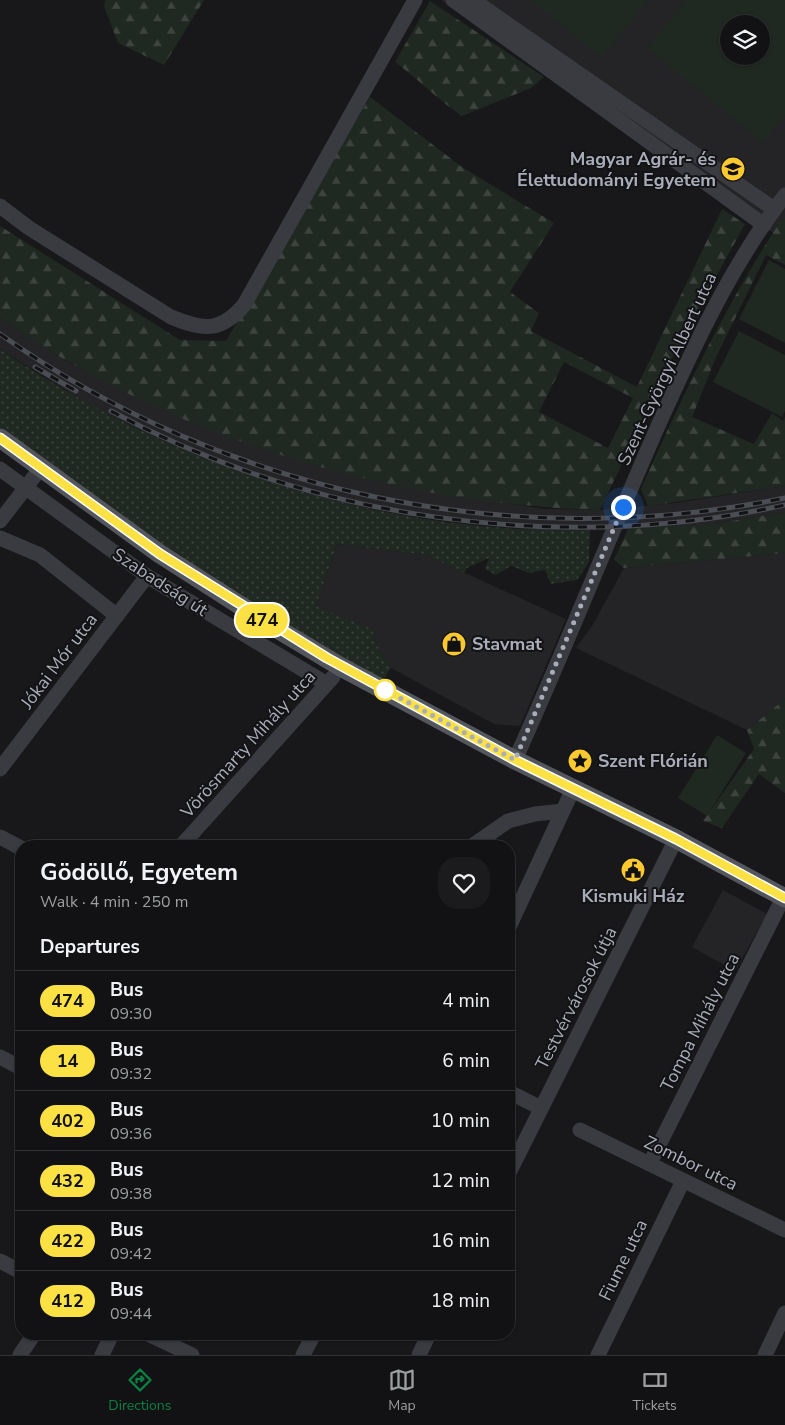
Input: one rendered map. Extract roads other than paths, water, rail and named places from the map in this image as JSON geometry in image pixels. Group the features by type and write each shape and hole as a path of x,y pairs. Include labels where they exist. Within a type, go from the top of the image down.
{"main road":[{"name":"Szabadság út","path":"0,438 40,469 197,578 342,666 515,760 676,839 784,898"}],"street":[{"path":"0,206 30,228 171,317 192,326 208,328 222,324 234,317 244,305 415,0"},
{"path":"453,0 774,209"},
{"path":"473,0 564,73 764,225"},
{"path":"721,194 729,179"},
{"name":"Szent-Györgyi Albert utca","path":"515,760 630,490 698,338 731,276 785,194"},
{"name":"Szabadság út","path":"0,469 147,576 327,684"},
{"path":"0,521 40,469"},
{"path":"0,538 40,556 116,616"},
{"name":"Jókai Mór utca","path":"0,769 147,576"},
{"name":"Vörösmarty Mihály utca","path":"186,840 342,666"},
{"path":"515,914 573,790"},
{"path":"481,840 508,821 535,814 563,811"},
{"path":"0,837 15,845"},
{"name":"Testvérvárosok útja","path":"515,1161 676,839"},
{"name":"Tompa Mihály utca","path":"650,1163 784,898"},
{"path":"0,1057 15,1065"},
{"path":"515,1095 541,1108"},
{"name":"Zombor utca","path":"580,1130 785,1230"},
{"name":"Fiume utca","path":"598,1355 682,1181"},
{"path":"0,1261 15,1269"},
{"path":"764,1355 785,1313"},
{"path":"20,1355 30,1340"},
{"path":"102,1355 109,1340"},
{"path":"161,1340 192,1355"},
{"path":"303,1355 311,1340"},
{"path":"419,1355 426,1340"}],"railway":[{"path":"0,334 87,389 179,435 276,471 375,497 477,513 580,518 683,514 785,498"},
{"path":"35,367 76,391"},
{"path":"111,411 189,449 270,479 354,502 440,518 527,526 614,526 700,520 785,505"}],"place":[{"name":"Magyar Agrár- és Élettudományi Egyetem","path":"733,169"},
{"name":"Stavmat","path":"454,644"},
{"name":"Szent Flórián","path":"580,761"},
{"name":"Kismuki Ház","path":"633,870"}]}
